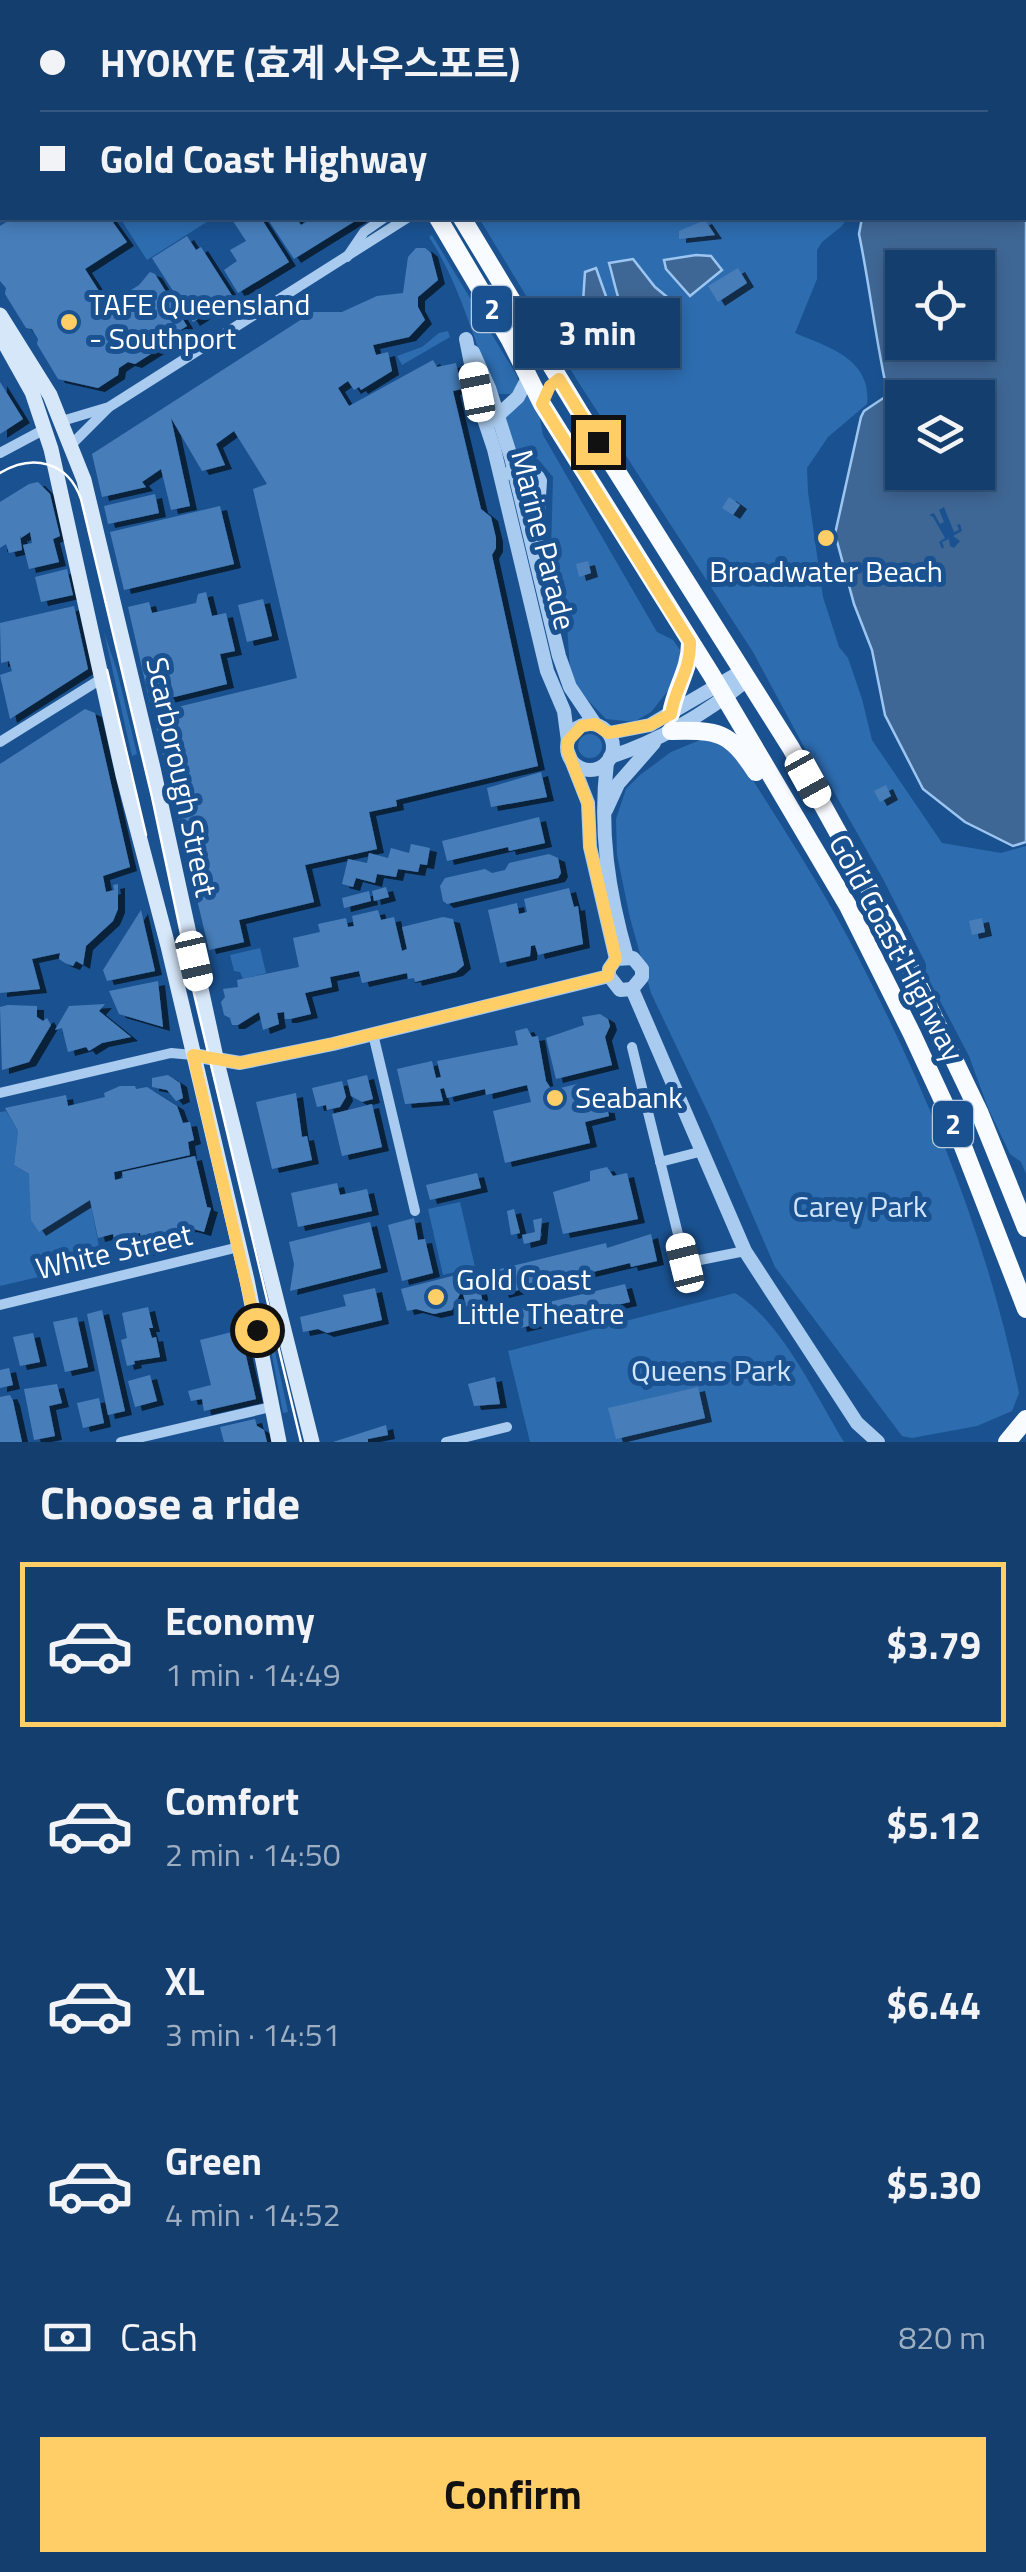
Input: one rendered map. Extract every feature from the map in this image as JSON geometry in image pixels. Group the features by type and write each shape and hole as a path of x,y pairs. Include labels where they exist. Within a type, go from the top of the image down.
{"highway":[{"name":"Gold Coast Highway","path":"439,220 542,404 721,691 848,906 912,1034 979,1185 1026,1309"},
{"name":"Gold Coast Highway","path":"463,220 791,748 893,932 980,1114 1026,1228"},
{"path":"542,404 550,386 559,379"},
{"path":"690,642 688,668 673,698 671,723 716,732 736,743 798,836 813,848"},
{"path":"1008,1442 1026,1419"}],"main road":[{"name":"Scarborough Street","path":"0,315 62,421 88,495 217,1062 312,1442"},
{"name":"Scarborough Street","path":"0,334 26,379 45,430 239,1248 279,1442"}],"street":[{"path":"347,258 364,232 381,220"},
{"path":"71,445 109,407 404,220"},
{"name":"Marine Parade","path":"602,729 565,675 514,469 481,367 466,339 547,671 564,712 568,746 588,804 590,847 622,958"},
{"path":"493,445 492,424 497,414 518,396 529,376"},
{"path":"62,421 109,407"},
{"path":"0,453 45,430"},
{"path":"501,482 514,469 532,471 540,481 535,558"},
{"path":"603,818 618,784 671,723 744,675"},
{"path":"0,742 101,679"},
{"path":"654,742 588,769 575,764 568,746 575,729 671,723"},
{"path":"602,729 613,745 603,818 608,878 622,958"},
{"path":"622,958 637,961 642,969 642,978 632,989 620,990 608,976 609,969 622,958"},
{"path":"0,1093 172,1053 240,1063 608,976"},
{"path":"632,989 745,1251 857,1423 878,1442"},
{"path":"373,1034 415,1211"},
{"path":"632,1047 690,1287"},
{"path":"660,1162 703,1151"},
{"name":"White Street","path":"0,1305 239,1248"},
{"path":"685,1263 745,1251"},
{"path":"121,1442 270,1407"},
{"path":"857,1423 863,1442"},
{"path":"446,1442 507,1427"}],"green space":[{"path":"121,220 210,220 147,260"},
{"path":"480,220 846,220 817,250 817,279 795,333 845,357 855,365 867,389 867,404 828,437 807,468 823,597 839,647 848,658 872,740 942,843 1001,853 1026,846 1026,1174 1021,1162 1010,1154 969,1056 926,974 926,964 829,783 817,771 753,652 577,380"},
{"path":"432,235 517,376 519,383 511,394 494,390 458,293 429,237"},
{"path":"448,331 450,337 402,365 397,356"},
{"path":"529,394 538,408 543,435 657,632 673,640 682,653 675,682 651,712 634,722 606,719 580,692 570,669 567,626 551,552 553,477 538,459 517,455 503,416"},
{"path":"104,632 137,754 132,756"},
{"path":"590,734 599,737 599,755 590,758 581,755 578,746 581,737"},
{"name":"Carey Park","path":"705,738 727,746 738,756 801,856 859,959 933,1117 991,1280 1019,1393 1012,1411 977,1426 912,1438 902,1436 775,1267 651,993 617,855 616,819 626,789 640,775 671,752"},
{"path":"260,948 266,973 243,979 240,972 234,971 230,955"},
{"path":"6,1111 18,1131 14,1165 29,1174 40,1231 90,1200 102,1262 0,1286 0,1112"},
{"path":"460,1202 475,1267 443,1275 428,1209"},
{"name":"Queens Park","path":"735,1293 752,1305 782,1340 844,1442 530,1442 508,1351"},
{"path":"267,1313 288,1412 283,1413"}],"shaded area":[{"path":"862,220 1026,220 1026,842 1013,846 965,822 923,789 885,715 872,650 854,604 835,534 861,417 885,397 885,490 995,490 995,380 885,380 859,234"},
{"path":"711,256 722,270 690,296 666,269 664,260"},
{"path":"633,259 672,301 673,308 656,323 637,331 622,309 609,263"},
{"path":"596,268 620,336 617,343 610,345 583,302 585,272"}],"pier":[{"path":"944,507 954,532 960,524 962,531 953,536 960,541 954,548 949,539 942,542 942,549 939,542 945,538 929,515 934,513 940,524 944,522 939,510"}],"building":[{"name":"TAFE Queensland - Southport","path":"10,220 111,220 127,242 85,269 108,305 139,285 150,272 187,326 171,336 173,340 135,364 128,362 119,368 118,375 98,388 58,379 37,344 38,339 32,329 26,328 0,281 0,226"},
{"path":"232,220 262,220 289,262 238,293 224,270 237,261 230,250 246,241"},
{"path":"268,220 297,220 301,225 310,220 357,220 294,259"},
{"path":"705,220 715,235 679,239 679,231"},
{"path":"187,236 196,250 201,247 233,297 193,322 152,258"},
{"path":"416,248 431,253 438,280 418,297 425,320 409,337 373,345 376,355 388,352 392,371 361,390 354,390 348,381 338,388 349,406 433,360 437,367 456,363 462,389 453,391 481,509 491,517 496,538 492,555 538,766 396,800 397,806 369,812 377,849 305,865 314,902 239,920 244,942 209,950 153,713 297,678 253,489 267,484 234,431 216,444 225,465 202,471 171,418 190,506 171,510 161,469 142,482 146,487 102,497 92,454 313,312 342,312 377,296 403,293 408,257"},
{"path":"738,268 747,283 718,302 708,286"},
{"path":"0,382 23,419 0,434"},
{"path":"38,482 50,494 60,536 53,539 59,562 29,569 23,545 32,543 30,532 21,538 20,535 22,550 9,553 6,544 0,548 0,502"},
{"path":"155,494 159,513 108,524 104,506"},
{"path":"729,497 740,505 733,515 722,508"},
{"path":"220,506 234,564 124,590 110,532"},
{"path":"588,561 591,573 579,577 576,564"},
{"path":"67,569 73,595 41,602 35,577"},
{"path":"206,592 212,616 226,613 235,651 220,654 227,684 150,703 128,607 149,602 152,613 196,603 198,594"},
{"path":"263,599 272,636 247,642 238,605"},
{"path":"74,606 88,669 10,719 0,675 12,671 9,661 1,663 0,623"},
{"path":"85,709 95,713 130,867 103,876 106,892 118,884 118,909 113,921 86,946 83,965 76,961 73,966 65,963 59,959 60,953 32,959 40,989 0,993 0,764"},
{"path":"541,772 547,797 491,807 487,788"},
{"path":"886,785 891,796 880,802 874,791"},
{"path":"539,817 545,843 447,861 442,841"},
{"path":"411,844 430,848 427,865 420,864 418,872 398,869 396,877 377,874 375,883 356,878 353,887 342,884 348,859 367,863 369,853 388,858 391,848 409,853"},
{"path":"549,854 558,858 558,878 447,904 443,901 440,886 445,878 485,869 492,873 505,870 509,863"},
{"path":"386,887 389,897 374,901 372,891"},
{"path":"569,888 574,907 578,906 583,944 538,955 535,945 531,946 530,956 500,963 488,910 517,903 519,914 527,912 524,899"},
{"path":"369,891 371,901 344,908 342,898"},
{"path":"141,910 155,971 107,981 103,970"},
{"path":"378,910 381,920 394,917 402,951 407,949 402,927 443,917 453,919 464,965 456,972 415,982 414,978 408,979 407,973 362,983 359,971 330,977 332,987 305,993 311,1014 285,1019 284,1012 277,1013 279,1024 263,1030 259,1012 238,1025 232,1025 224,1015 223,989 238,987 237,980 299,967 293,938 320,932 318,924 346,918 348,927 354,926 352,916"},
{"path":"982,918 985,932 972,935 969,921"},
{"path":"158,981 163,1027 119,1014 109,991"},
{"path":"105,1004 99,1011 131,1037 102,1043 89,1051 86,1047 68,1052 62,1028 55,1030 69,1006"},
{"path":"37,1006 37,1017 43,1021 47,1018 51,1025 29,1062 2,1070 0,1007"},
{"path":"600,1014 610,1026 605,1037 612,1065 556,1079 546,1038 584,1025 582,1017"},
{"name":"Seabank","path":"527,1028 532,1037 538,1036 546,1081 552,1090 577,1084 582,1108 606,1102 609,1116 585,1122 590,1143 505,1163 493,1111 531,1102 527,1085 486,1095 485,1089 447,1098 444,1088 440,1089 443,1101 405,1104 397,1069 432,1061 436,1078 441,1077 437,1061 518,1045 515,1031"},
{"path":"168,1075 180,1083 183,1098 176,1101 167,1090 152,1087 152,1078"},
{"path":"367,1075 373,1099 362,1102 351,1096 347,1080"},
{"path":"342,1081 346,1097 340,1107 317,1107 312,1088"},
{"path":"120,1086 147,1087 177,1106 183,1123 190,1122 194,1140 188,1142 190,1155 114,1172 115,1180 123,1178 122,1172 195,1156 207,1207 211,1208 204,1232 190,1228 174,1233 177,1245 145,1252 140,1233 98,1238 90,1200 39,1232 31,1220 29,1174 14,1165 18,1131 5,1108 66,1095 68,1106 105,1097 104,1093"},
{"path":"296,1093 302,1137 307,1136 312,1160 272,1169 256,1102"},
{"path":"372,1104 382,1147 342,1156 332,1114"},
{"path":"607,1167 613,1176 627,1173 638,1219 563,1234 553,1192 590,1181 590,1171"},
{"path":"477,1173 481,1188 430,1200 426,1185"},
{"path":"337,1183 340,1195 367,1189 372,1211 298,1227 291,1193"},
{"path":"514,1209 520,1233 511,1235 507,1211"},
{"path":"414,1218 418,1240 425,1239 433,1273 402,1281 388,1225"},
{"path":"542,1218 540,1240 524,1244 522,1235 535,1232 533,1220"},
{"path":"370,1222 381,1268 290,1291 294,1264 289,1242"},
{"path":"651,1234 657,1261 631,1267 630,1263 502,1294 496,1270 606,1243 607,1248"},
{"path":"476,1273 483,1303 466,1306 459,1277"},
{"path":"456,1275 461,1292 452,1310 434,1314 407,1311 401,1289"},
{"path":"625,1284 630,1302 520,1328 516,1310"},
{"path":"375,1288 382,1320 327,1333 318,1329 303,1332 300,1317 346,1306 343,1295"},
{"path":"148,1307 153,1328 149,1328 152,1338 156,1337 160,1357 127,1366 121,1340 127,1338 122,1313"},
{"path":"102,1310 125,1411 108,1415 87,1314"},
{"path":"77,1317 88,1367 65,1372 53,1322"},
{"path":"240,1330 256,1399 204,1411 202,1399 191,1401 188,1391 211,1385 200,1340"},
{"path":"33,1333 40,1362 20,1366 13,1337"},
{"path":"9,1368 13,1385 0,1388 0,1370"},
{"path":"150,1375 157,1401 135,1407 128,1381"},
{"path":"495,1377 500,1404 474,1406 468,1384"},
{"path":"57,1384 62,1403 49,1406 55,1436 34,1440 24,1389"},
{"path":"698,1387 705,1418 616,1439 608,1408"},
{"path":"10,1395 22,1442 0,1442 0,1397"},
{"path":"99,1398 104,1423 83,1428 77,1403"},
{"path":"255,1419 267,1442 224,1442 220,1427"},
{"path":"386,1425 388,1435 368,1442 333,1442"}],"tram line":[{"path":"0,473 25,463 48,465 68,477 81,499 301,1442"},
{"path":"107,670 146,835"}],"place":[{"name":"TAFE Queensland - Southport","path":"69,322"},
{"name":"Broadwater Beach","path":"826,538"},
{"name":"Seabank","path":"555,1098"},
{"name":"Gold Coast Little Theatre","path":"436,1297"}],"route":[{"path":"257,1330 193,1055 236,1064 332,1044 576,986 608,976 616,959 593,865 588,804 568,752 568,741 575,729 588,724 600,726 608,733 634,730 671,714 673,698 688,668 690,642 542,404 552,382 559,379 598,442"}]}
